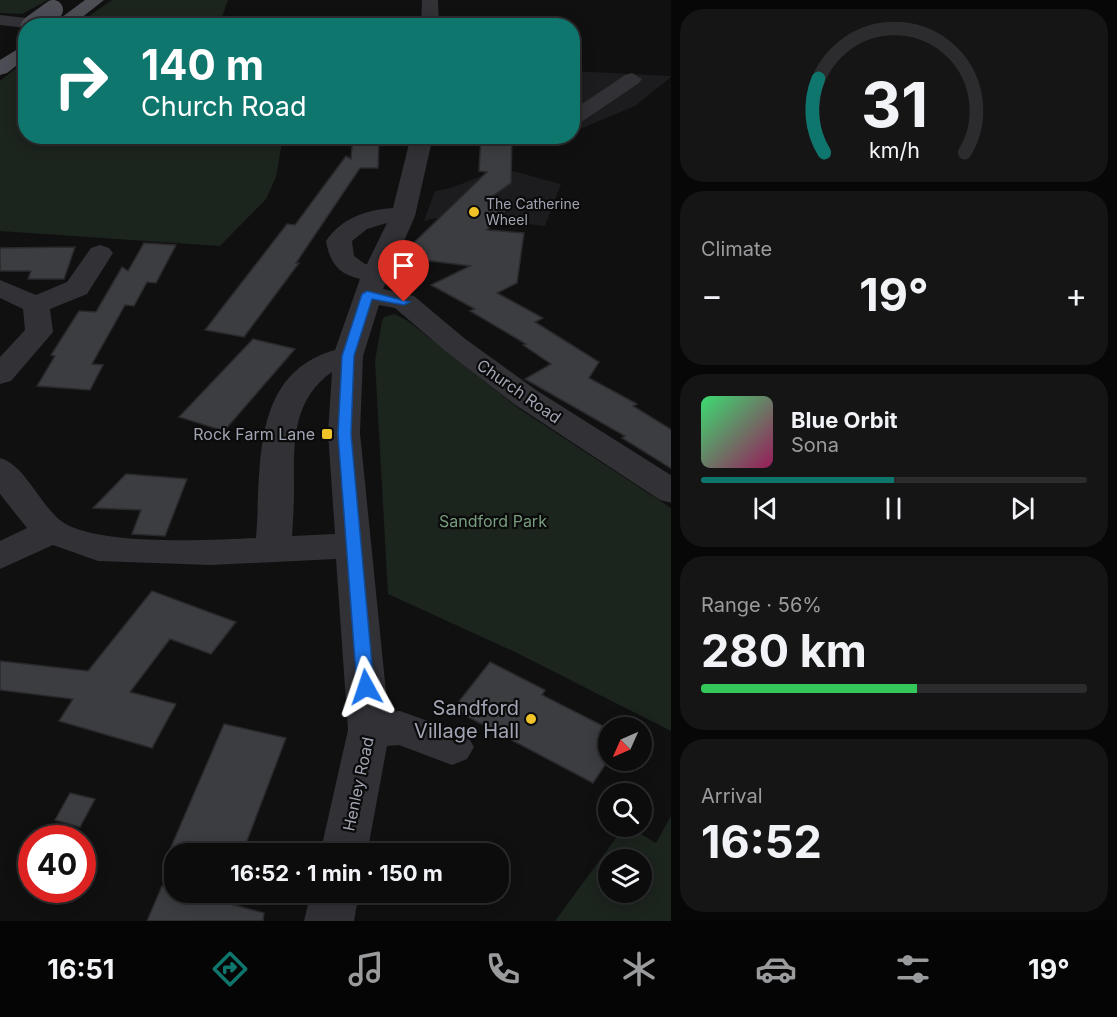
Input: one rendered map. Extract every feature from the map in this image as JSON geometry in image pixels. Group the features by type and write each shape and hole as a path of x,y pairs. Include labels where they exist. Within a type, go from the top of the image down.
{"main road":[{"path":"58,18 73,7 96,0"},
{"path":"0,69 16,41"}],"street":[{"path":"430,0 430,18"},
{"path":"0,20 18,20"},
{"path":"580,114 632,79"},
{"path":"580,102 597,103"},
{"name":"Henley Road","path":"345,843 369,730 344,434 348,356 371,284 403,216 420,144"},
{"name":"Church Road","path":"403,216 388,215 355,224 344,231 339,241 342,259 371,284 404,302 516,390 671,491"},
{"path":"35,305 77,288 100,253"},
{"path":"0,288 35,305 39,318 39,332 0,375"},
{"path":"273,551 277,494 277,444 289,399 306,378 333,358 348,356"},
{"path":"0,469 24,503 51,531 98,549 273,551 355,546"},
{"path":"0,556 51,531"},
{"path":"369,730 400,728 452,747"},
{"path":"329,921 333,903"}],"shaded area":[{"path":"580,71 671,76 635,106 580,129"},
{"path":"502,168 561,184 545,226 501,221 497,224 455,223 435,218 424,221 435,191 451,188"}],"green space":[{"path":"0,0 48,0 22,14 0,13"},
{"path":"112,0 228,0 222,18 86,18"},
{"path":"18,67 18,144 282,144 276,177 266,199 220,246 0,231 0,81"},
{"name":"Sandford Park","path":"394,314 408,321 518,408 671,508 671,731 652,721 652,717 643,717 513,651 388,594 375,361 384,317"},
{"path":"671,816 671,921 555,921 598,862 598,903 652,903 652,849 608,849 617,837 646,837 656,843"}],"building":[{"path":"352,144 379,144 378,168 360,168 296,263 299,263 244,337 205,330 287,224 295,225 346,156 351,159"},
{"path":"481,144 512,144 511,183 486,201 509,207 487,230 524,233 517,283 497,293 543,318 535,322 599,362 589,378 637,404 633,406 671,429 671,468 622,438 625,436 525,379 551,364 523,345 526,344 470,311 475,309 431,285 470,266 399,257 487,172 479,171"},
{"path":"144,243 176,245 156,283 147,282 134,306 125,305 92,364 103,365 90,390 37,386 55,356 51,355 79,311 96,312 122,267 128,271"},
{"path":"75,247 64,279 28,279 31,271 0,271 0,248"},
{"path":"253,339 295,349 224,431 179,417"},
{"path":"126,474 187,479 165,536 132,534 141,510 93,508"},
{"path":"152,591 236,622 211,654 170,639 130,692 176,704 152,748 59,721 73,699 0,690 0,661 88,671"},
{"name":"Sandford Village Hall","path":"490,662 545,690 542,695 598,723 598,771 601,771 593,783 453,709"},
{"path":"224,724 286,738 246,843 173,843"},
{"path":"70,793 95,799 81,825 55,820"},
{"path":"162,886 164,887 164,903 226,903 264,913 263,921 147,921"}],"place":[{"name":"The Catherine Wheel","path":"474,212"},
{"name":"Rock Farm Lane","path":"327,434"},
{"name":"Sandford Village Hall","path":"531,719"}],"route":[{"path":"366,687 344,434 348,356 367,294 396,298 404,302"}]}
